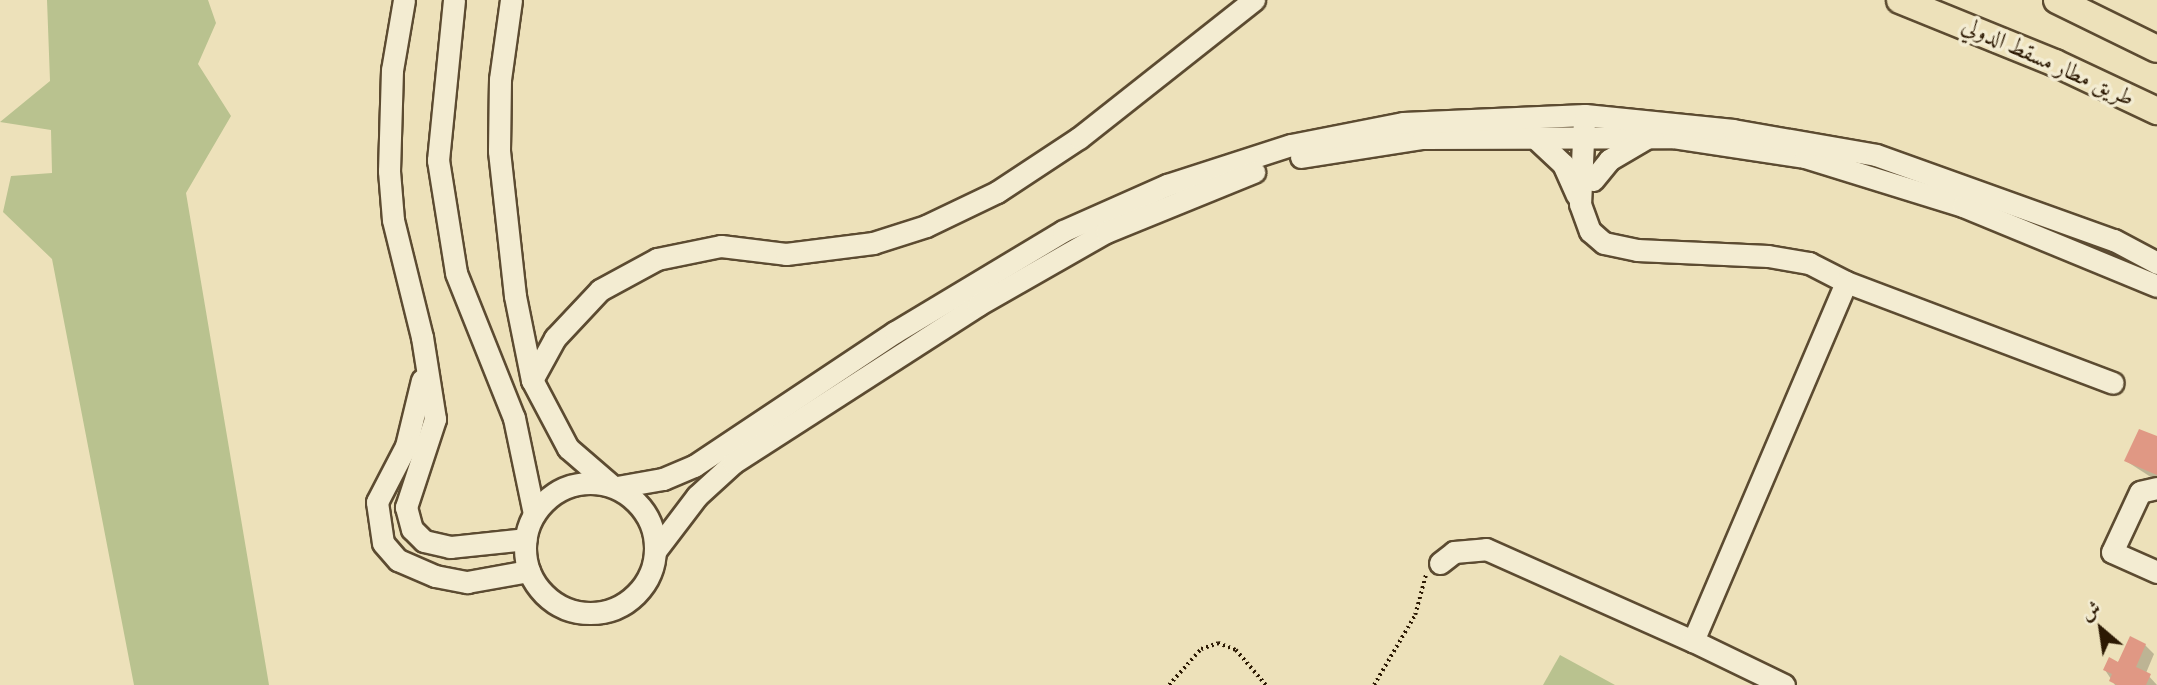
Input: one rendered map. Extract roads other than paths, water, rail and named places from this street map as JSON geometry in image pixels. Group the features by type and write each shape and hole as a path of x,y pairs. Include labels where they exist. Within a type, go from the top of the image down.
{"main road":[{"name":"طريق مطار مسقط الدولي","path":"1900,0 2055,63 2157,111"},
{"path":"2057,0 2157,49"}],"street":[{"path":"404,0 393,69 389,171 393,220 422,337 424,364 435,419 406,507 412,528 424,541 450,547 526,539"},
{"path":"454,0 438,160 456,273 514,418 534,514"},
{"path":"511,0 500,79 499,151 515,296 532,380 568,448 614,486 638,502 652,524 656,550 653,566 637,593 624,604 593,613 561,606 548,597 529,571 526,539 534,514 548,498 567,486 589,482 614,486 663,479 694,466 895,332 1052,237 1167,185 1291,145 1403,123 1733,130 1876,155 2114,240 2157,263"},
{"path":"532,380 555,338 600,290 657,259 722,246 786,254 873,243 926,226 997,192 1079,138 1254,0"},
{"path":"1592,125 1591,207 1602,229 1624,240 1670,250"},
{"path":"1580,204 1592,125"},
{"path":"656,550 697,496 733,463 978,305 1106,232 1290,159 1423,138 1531,134 1592,125 1805,157 1963,206 2157,286"},
{"path":"1531,134 1563,164 1590,231 1604,243 1637,250 1789,258 2113,383"},
{"path":"1593,180 1619,152 1653,136"},
{"path":"1693,641 1846,282"},
{"path":"424,364 406,446 377,502 383,544 398,560 435,576 467,582 529,571"},
{"path":"2157,488 2140,492 2112,551 2157,572"},
{"path":"1440,563 1454,552 1486,549 1693,641 1784,685"}]}
